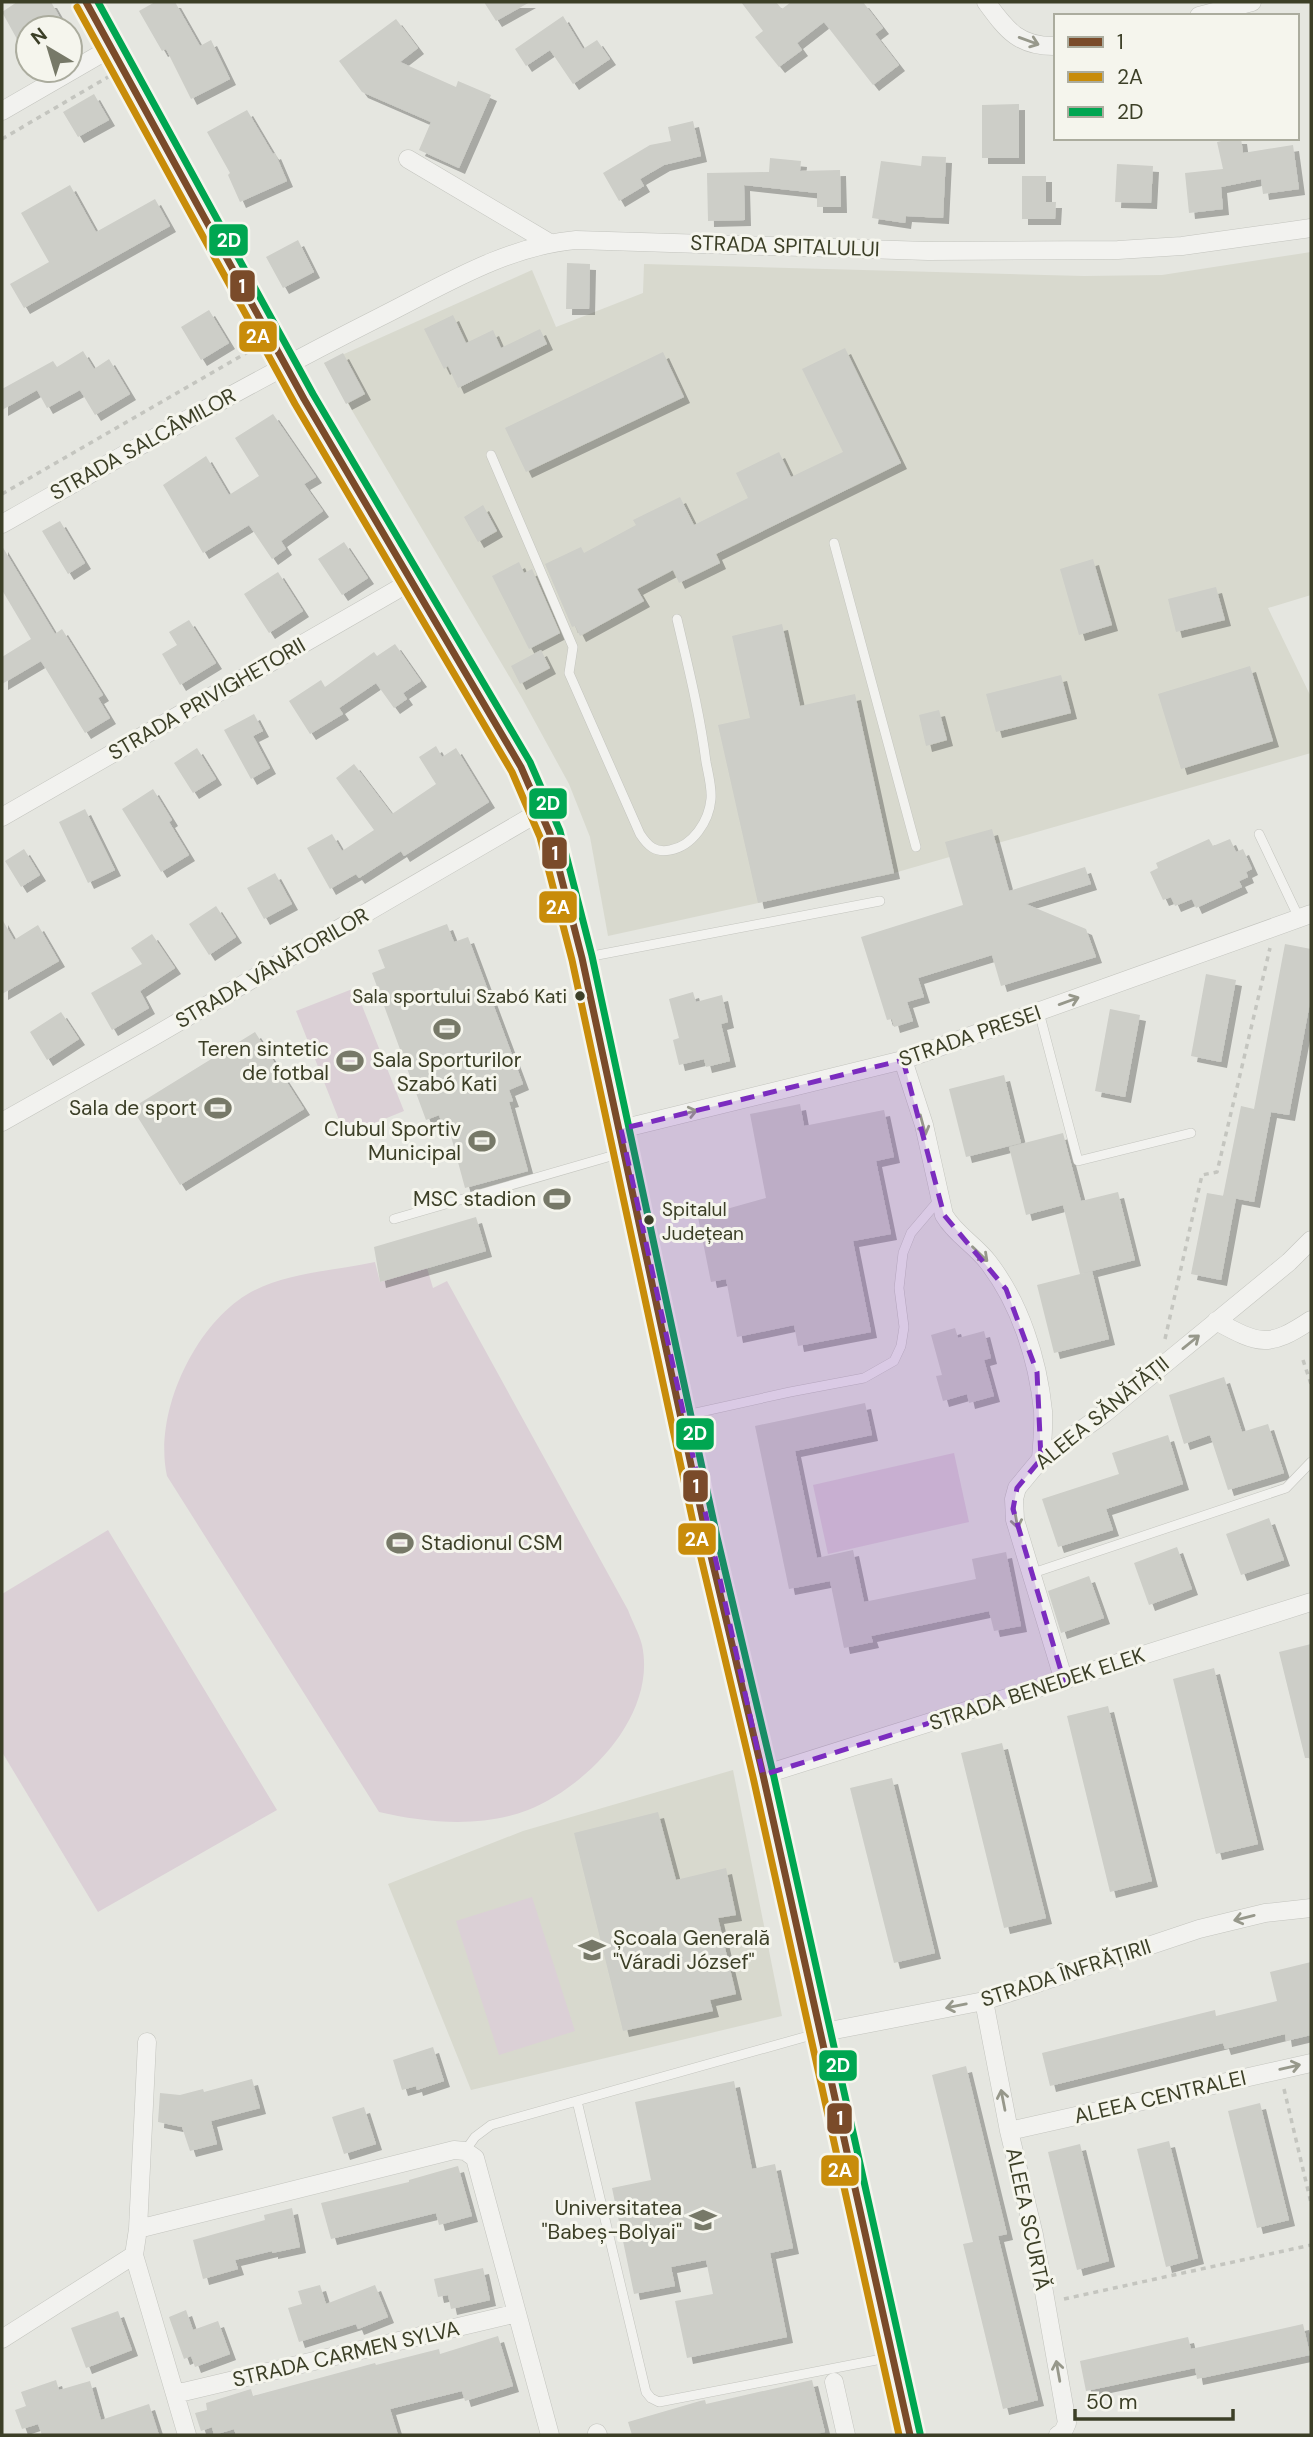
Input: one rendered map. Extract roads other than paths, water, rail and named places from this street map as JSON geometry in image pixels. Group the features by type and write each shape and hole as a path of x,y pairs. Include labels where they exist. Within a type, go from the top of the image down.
{"street":[{"path":"86,2 286,365 521,767 541,811 582,958 621,1129 707,1539 763,1775 910,2435"},
{"path":"986,2 1005,29 1024,42 1054,46"},
{"path":"1207,14 1252,2"},
{"path":"2,111 111,48"},
{"path":"408,159 548,242"},
{"name":"STRADA SPITALULUI","path":"286,365 432,290 504,257 548,242 576,240 928,251 1118,250 1182,246 1311,228"},
{"name":"STRADA SALCÂMILOR","path":"2,524 286,365"},
{"name":"STRADA PRIVIGHETORII","path":"2,817 412,581"},
{"name":"STRADA VÂNĂTORILOR","path":"2,1122 152,1038 541,811"},
{"name":"STRADA PRESEI","path":"621,1129 903,1060 1305,916"},
{"path":"903,1060 923,1125 939,1200 949,1224 987,1260 1006,1289 1016,1311 1037,1372 1043,1414 1041,1459"},
{"name":"ALEEA SĂNĂTĂȚII","path":"1064,1681 1015,1520 1014,1500 1024,1477 1041,1459 1105,1413 1289,1262 1311,1240"},
{"path":"1216,1321 1245,1337 1263,1341 1287,1336 1311,1320"},
{"name":"STRADA BENEDEK ELEK","path":"763,1775 1311,1602"},
{"name":"STRADA ÎNFRĂȚIRII","path":"819,2033 984,2001 1199,1929 1265,1913 1311,1908"},
{"name":"ALEEA SCURTĂ","path":"984,2001 1047,2304 1067,2423 1058,2435"},
{"path":"147,2042 138,2229 134,2255 187,2435"},
{"name":"ALEEA CENTRALEI","path":"1009,2131 1311,2063"},
{"path":"138,2229 454,2150 465,2151 475,2158 550,2435"},
{"path":"2,2339 134,2255"},
{"name":"STRADA CARMEN SYLVA","path":"175,2394 517,2314"},
{"path":"834,2382 846,2435"}],"lane":[{"path":"491,455 573,647 569,673 640,834 648,846 657,851 672,850 691,840 705,824 711,798 692,684 677,619"},
{"path":"834,543 916,847"},
{"path":"1259,834 1305,916"},
{"path":"582,958 880,901"},
{"path":"1039,1013 1078,1161 1191,1133"},
{"path":"394,1219 625,1152"},
{"path":"682,1416 864,1378 894,1361 901,1346 904,1327 899,1288 903,1253 911,1233 939,1200"},
{"path":"1030,1574 1286,1489 1311,1462"},
{"path":"465,2151 475,2137 491,2125 819,2033"},
{"path":"577,2102 646,2392 651,2398 659,2402 892,2357"}],"place":[{"name":"Sala sportului Szabó Kati","path":"580,996"},
{"name":"Sala Sporturilor Szabó Kati","path":"447,1029"},
{"name":"Teren sintetic de fotbal","path":"350,1061"},
{"name":"Sala de sport","path":"218,1108"},
{"name":"Clubul Sportiv Municipal","path":"482,1141"},
{"name":"MSC stadion","path":"557,1199"},
{"name":"Spitalul Județean","path":"649,1220"},
{"name":"Stadionul CSM","path":"400,1543"},
{"name":"Școala Generală \"Váradi József\"","path":"592,1950"},
{"name":"Universitatea \"Babeș-Bolyai\"","path":"703,2220"}]}
